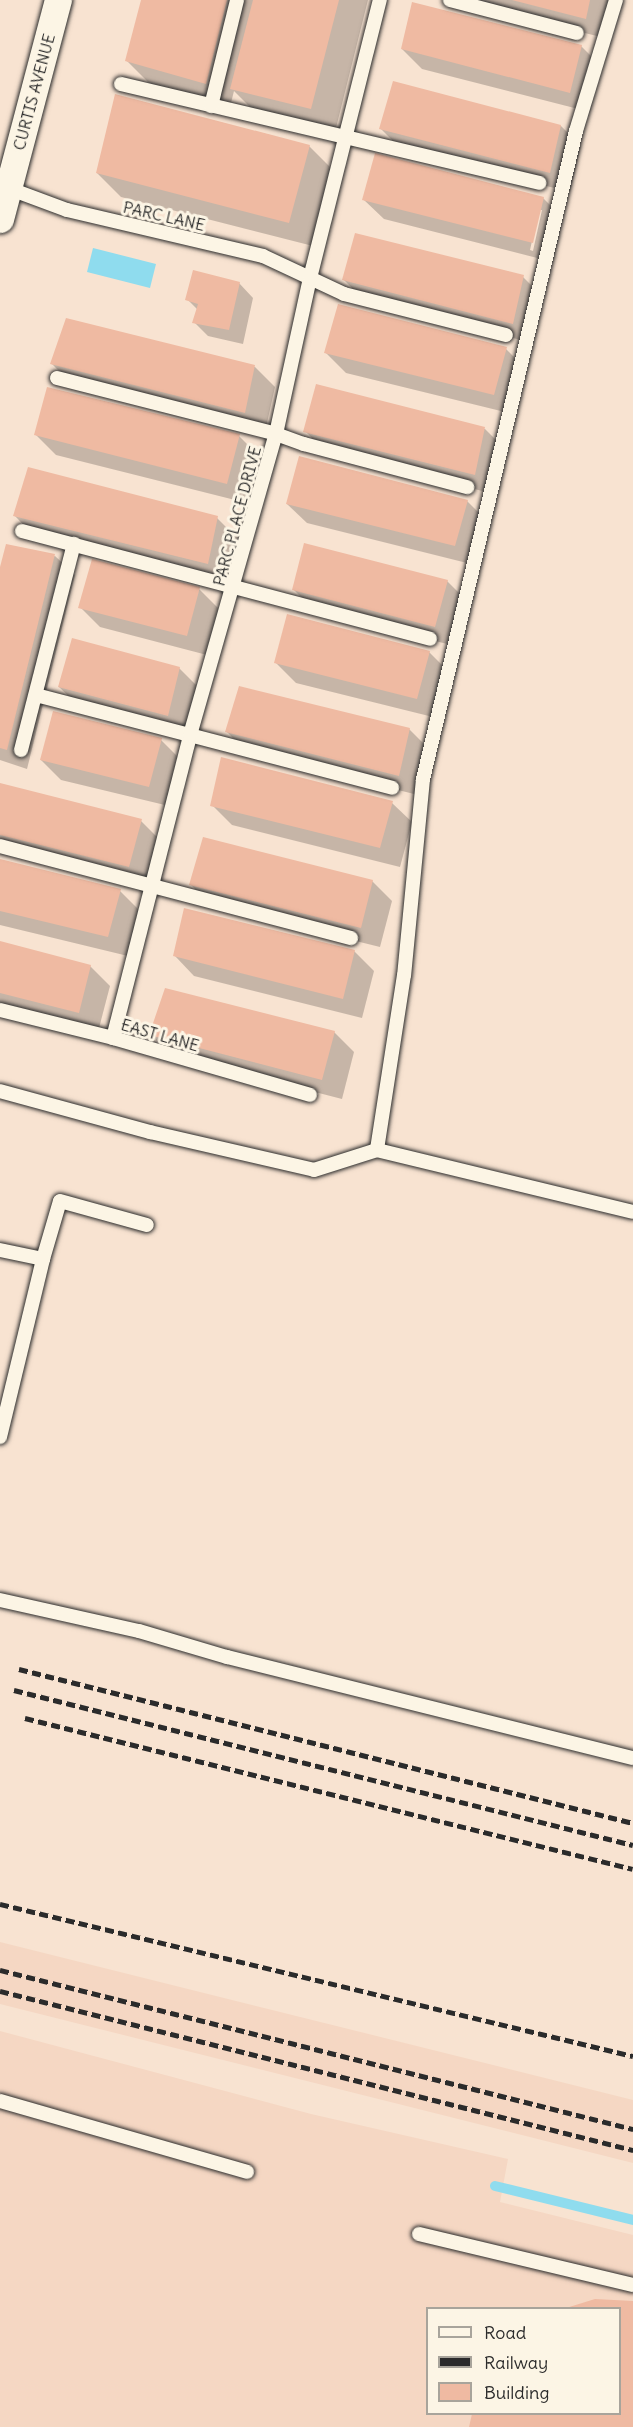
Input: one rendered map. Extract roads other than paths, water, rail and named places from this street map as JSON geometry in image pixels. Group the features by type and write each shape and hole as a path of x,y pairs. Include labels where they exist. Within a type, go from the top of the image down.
{"street":[{"name":"CURTIS AVENUE","path":"0,219 5,186 58,0"}],"lane":[{"path":"211,106 237,0"},
{"name":"PARC PLACE DRIVE","path":"113,1038 190,735 234,588 276,434 344,136 380,0"},
{"path":"450,0 577,33"},
{"path":"377,1150 404,975 423,779 573,142 616,0"},
{"path":"121,84 539,183"},
{"name":"PARC LANE","path":"5,186 67,210 263,256 344,294 506,335"},
{"path":"57,378 276,434 304,444 467,487"},
{"path":"22,531 430,639"},
{"path":"21,750 74,544"},
{"path":"36,695 392,788"},
{"path":"0,846 351,938"},
{"name":"EAST LANE","path":"0,1010 113,1038 310,1095"},
{"path":"0,1091 150,1132 314,1170 377,1150 633,1212"},
{"path":"0,1437 43,1258 60,1201 147,1225"},
{"path":"0,1250 43,1258"},
{"path":"0,1600 139,1631 227,1657 633,1758"},
{"path":"0,2101 247,2172"},
{"path":"419,2234 633,2285"}],"water":[{"path":"93,248 156,264 150,288 87,272"}],"waterway":[{"path":"495,2186 633,2220"}],"railway":[{"path":"19,1669 633,1823"},
{"path":"14,1690 633,1845"},
{"path":"25,1718 633,1869"},
{"path":"0,1904 633,2056"},
{"path":"0,1970 633,2129"},
{"path":"0,1991 633,2150"}]}
